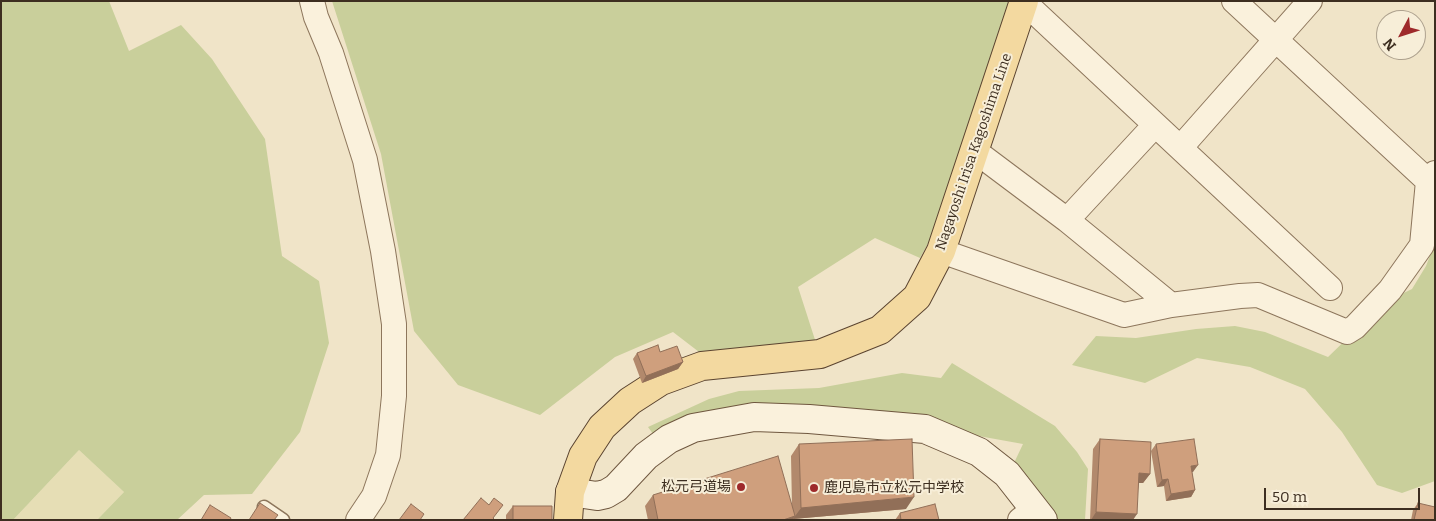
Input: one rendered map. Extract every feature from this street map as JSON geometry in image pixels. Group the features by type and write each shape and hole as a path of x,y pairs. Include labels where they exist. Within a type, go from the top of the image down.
{"main road":[{"name":"Nagayoshi Irisa Kagoshima Line","path":"568,520 570,492 583,456 602,427 630,401 661,381 702,366 820,354 880,330 917,297 941,251 1024,1"},
{"path":"570,492 597,496 606,494 616,488 646,456 669,439 693,428 754,418 800,419 925,429 979,452 1007,474 1032,516"}],"street":[{"path":"312,1 316,17 331,53 365,160 383,251 394,324 394,396 388,455 374,496 358,520"},
{"path":"1024,1 1330,288"},
{"path":"941,251 1124,315 1170,305 1258,295 1347,332 1355,327 1390,290 1422,246 1431,177 1234,1"},
{"path":"1181,147 1310,1"},
{"path":"1067,220 1155,125"},
{"path":"975,151 1067,220 1170,305"}],"lane":[{"path":"263,506 283,520"}],"shaded area":[{"path":"79,450 124,492 97,520 13,520"}],"green space":[{"path":"1,1 109,1 129,51 181,25 212,59 265,139 282,256 319,281 329,343 300,432 252,494 204,495 177,520 97,520 124,492 79,450 13,520 1,520"},
{"path":"332,1 1016,1 983,106 930,240 920,258 875,238 798,287 817,346 716,365 673,332 615,357 540,415 458,385 414,331 381,154"},
{"path":"1435,243 1435,481 1402,493 1377,485 1342,432 1305,389 1250,367 1197,358 1145,383 1072,365 1096,336 1136,338 1196,329 1235,326 1265,332 1328,357 1385,302 1412,289 1426,266"},
{"path":"952,363 1055,426 1077,452 1088,469 1085,520 1058,520 1014,463 1023,444 973,435 927,417 653,434 648,427 709,399 739,391 819,388 902,373 941,378"}],"building":[{"path":"658,345 660,352 677,346 683,362 646,376 637,353"},
{"path":"912,439 914,497 801,508 799,444"},
{"path":"1100,439 1151,442 1150,474 1139,473 1137,514 1096,512"},
{"path":"1194,439 1198,465 1191,466 1195,490 1171,494 1168,479 1162,480 1156,444"},
{"name":"松元弓道場","path":"778,456 795,516 783,520 658,520 653,495"},
{"path":"481,498 489,505 494,498 503,505 493,518 495,520 463,520"},
{"path":"260,503 278,515 274,520 249,520"},
{"path":"1418,503 1435,507 1435,520 1414,520"},
{"path":"411,504 424,514 420,520 399,520"},
{"path":"935,504 939,520 901,520 900,513"},
{"path":"210,505 231,518 230,520 201,520"},
{"path":"513,506 552,506 552,520 513,520"}],"place":[{"name":"松元弓道場","path":"741,487"},
{"name":"鹿児島市立松元中学校","path":"814,488"}]}
